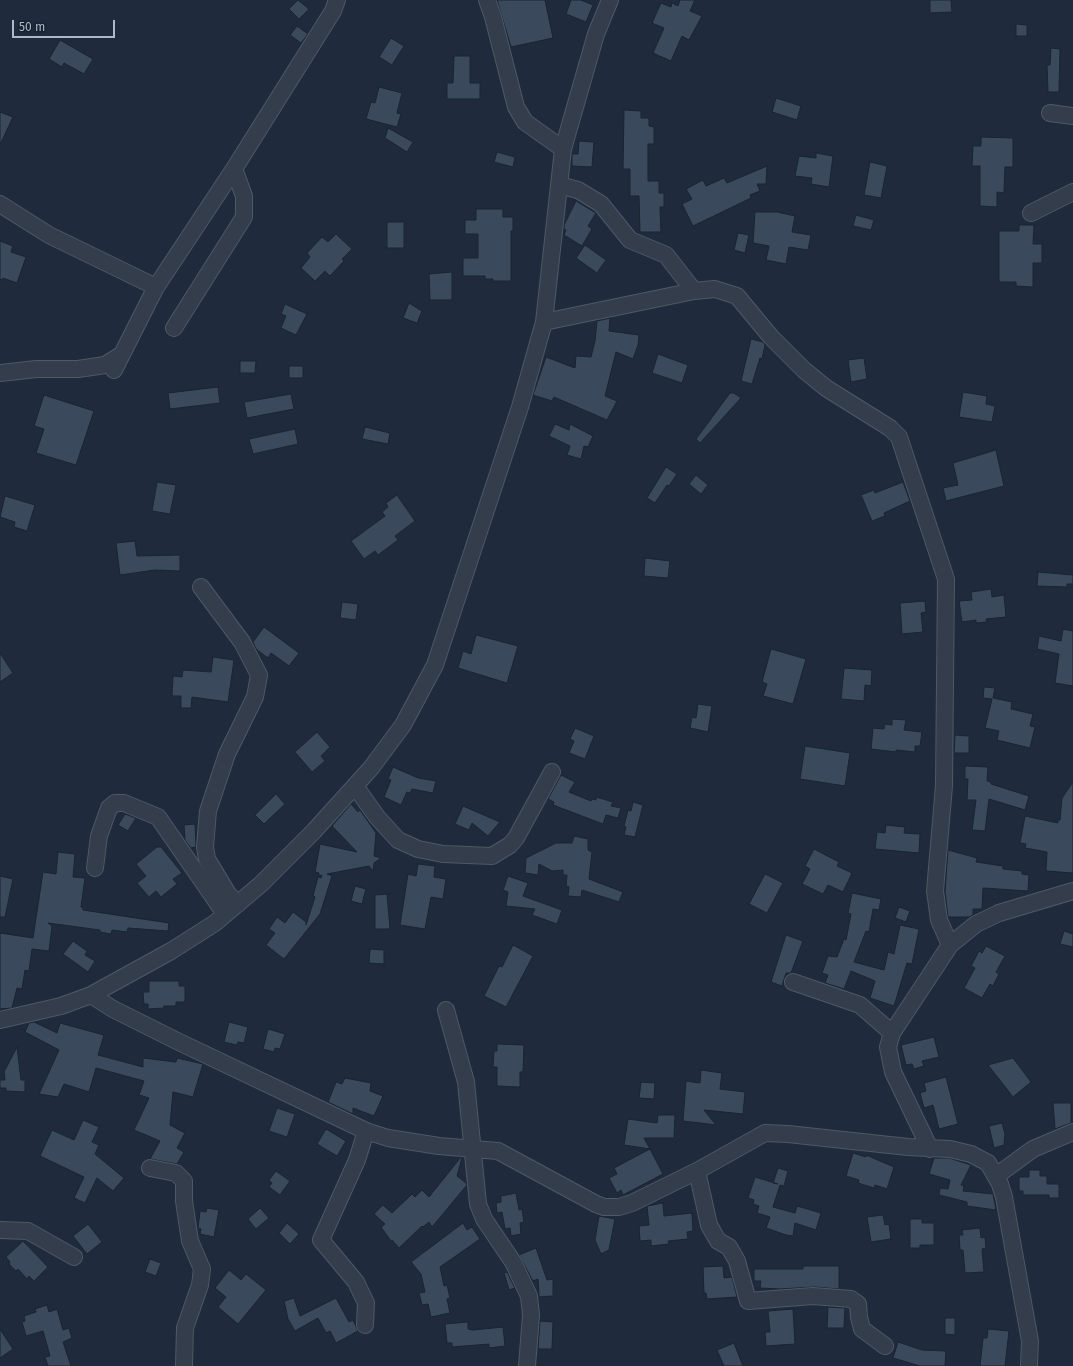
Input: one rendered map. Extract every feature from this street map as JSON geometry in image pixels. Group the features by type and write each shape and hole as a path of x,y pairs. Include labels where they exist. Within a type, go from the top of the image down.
{"street":[{"path":"114,370 156,287 234,169 333,11 337,0"},
{"path":"487,0 493,17 516,107 525,122 563,149"},
{"path":"0,1020 61,1006 91,995 171,951 226,914 314,831 371,768 404,725 435,665 520,407 544,322 563,149 596,34 610,0"},
{"path":"1050,113 1073,116"},
{"path":"174,328 244,217 244,196 234,169"},
{"path":"558,185 578,190 601,204 630,240 666,255 694,291"},
{"path":"1031,213 1073,192"},
{"path":"0,204 49,235 156,287"},
{"path":"544,322 694,291 715,289 736,296 771,336 804,370 826,388 890,428 899,437 946,579 944,786 935,891 939,920 950,945"},
{"path":"0,373 36,369 78,369 105,365 121,355"},
{"path":"201,587 242,642 259,675 255,697 227,754 208,811 205,847 207,859 228,894 238,904"},
{"path":"355,786 377,817 398,840 418,849 443,854 492,856 510,846 516,838 552,772"},
{"path":"95,868 99,836 109,808 115,803 124,803 158,817 226,914"},
{"path":"930,1149 893,1072 888,1047 892,1033 950,945 976,924 1000,913 1073,891"},
{"path":"793,982 860,1005 892,1033"},
{"path":"91,995 113,1009 177,1041 366,1131 388,1138 439,1146 498,1151 604,1207 619,1207 632,1203 698,1171 765,1133 788,1134 930,1149 950,1149 971,1154 988,1163 996,1176 1004,1197 1015,1251 1030,1342 1029,1366"},
{"path":"446,1010 466,1082 476,1195 481,1213 513,1262 529,1296 531,1315 527,1366"},
{"path":"365,1325 366,1303 356,1282 321,1240 357,1160 366,1131"},
{"path":"996,1176 1032,1149 1073,1132"},
{"path":"150,1168 176,1173 184,1181 184,1201 190,1241 202,1269 200,1285 185,1328 184,1366"},
{"path":"698,1171 709,1225 718,1241 729,1247 737,1261 748,1301 813,1296 851,1299 858,1304 862,1329 885,1346"},
{"path":"0,1230 28,1231 74,1257"}],"building":[{"path":"298,0 309,9 299,19 289,9"},
{"path":"497,0 545,0 553,38 511,47"},
{"path":"571,0 581,0 593,5 586,22 566,14"},
{"path":"680,0 695,0 690,11 702,16 689,40 682,36 671,61 653,53 664,28 652,23 661,3 671,7 672,3 678,6"},
{"path":"930,0 951,0 952,12 930,13"},
{"path":"1016,24 1027,25 1027,36 1016,36"},
{"path":"297,26 308,34 301,43 290,35"},
{"path":"391,38 404,46 392,65 379,57"},
{"path":"60,40 93,59 84,74 64,63 62,67 49,59"},
{"path":"1051,48 1060,49 1059,92 1048,92 1047,65 1050,65"},
{"path":"454,56 470,56 470,83 480,83 480,99 447,99 447,83 453,83"},
{"path":"379,87 402,93 397,113 401,114 397,127 366,119 371,102 375,103"},
{"path":"776,98 801,106 797,120 772,112"},
{"path":"624,110 641,111 641,118 649,118 649,126 654,127 654,144 648,144 648,181 659,181 659,193 664,193 664,207 660,207 661,232 640,232 639,196 630,196 630,169 623,169"},
{"path":"0,112 13,117 0,145"},
{"path":"388,128 413,142 407,152 385,138"},
{"path":"981,137 1013,138 1013,167 1005,167 1004,193 997,192 997,207 980,206 980,166 972,166 973,146 981,146"},
{"path":"579,141 594,142 592,167 572,166 572,154 578,154"},
{"path":"497,152 515,157 513,167 494,162"},
{"path":"816,153 833,156 829,187 811,184 812,178 795,176 799,156 816,158"},
{"path":"870,162 887,166 881,198 864,195"},
{"path":"767,166 766,184 757,184 760,191 750,195 751,198 693,226 682,204 692,199 686,189 703,180 706,186 724,178 727,183"},
{"path":"576,201 596,213 588,226 592,229 582,246 564,235 566,230 564,229 564,225"},
{"path":"476,209 503,209 503,217 513,217 513,231 511,231 511,281 493,281 493,279 485,279 485,276 463,276 463,258 478,258 478,234 465,234 465,220 476,220"},
{"path":"755,212 777,212 795,216 792,232 811,235 808,250 789,247 786,264 766,260 769,246 753,243"},
{"path":"856,215 874,220 871,230 853,226"},
{"path":"387,222 404,222 404,248 387,248"},
{"path":"1019,225 1034,225 1033,244 1042,244 1042,263 1033,263 1033,287 1016,286 1016,282 999,282 999,231 1019,231"},
{"path":"738,233 749,235 745,253 734,250"},
{"path":"336,234 352,249 342,259 344,261 330,276 325,271 315,281 301,268 310,257 307,253 322,237 328,242"},
{"path":"0,241 13,246 11,252 26,257 17,283 3,278 2,280 0,279"},
{"path":"585,245 606,260 597,273 576,258"},
{"path":"452,272 452,300 430,300 429,274"},
{"path":"409,303 422,311 417,323 403,318"},
{"path":"285,304 307,314 296,335 281,328 286,316 281,314"},
{"path":"610,318 609,331 639,335 638,345 633,359 616,352 605,396 617,401 607,420 554,397 552,401 533,395 546,357 575,368 576,356 591,357 595,341 597,321"},
{"path":"751,339 763,342 765,345 762,359 760,358 752,384 741,381"},
{"path":"658,354 688,365 682,383 652,373"},
{"path":"864,358 867,379 851,382 848,360"},
{"path":"240,361 256,361 255,373 240,373"},
{"path":"289,366 303,366 303,378 289,378"},
{"path":"218,387 220,403 170,409 168,393"},
{"path":"963,392 987,396 986,404 995,406 992,422 959,417"},
{"path":"730,393 734,393 741,398 700,443 696,439"},
{"path":"291,394 294,409 247,418 244,402"},
{"path":"44,395 94,411 76,465 36,453 44,429 34,426"},
{"path":"555,424 569,430 570,424 593,436 588,447 584,446 581,459 567,455 570,446 549,436"},
{"path":"365,427 390,433 388,444 362,439"},
{"path":"295,429 298,444 253,454 249,439"},
{"path":"996,450 1004,486 946,501 943,488 958,485 953,463"},
{"path":"666,467 677,474 669,486 667,485 655,503 647,498"},
{"path":"696,475 708,485 701,494 689,484"},
{"path":"157,482 176,485 170,514 152,511"},
{"path":"903,482 910,501 884,513 885,516 872,521 861,495 874,490 875,493"},
{"path":"397,495 415,521 395,536 398,540 378,555 375,551 364,559 351,541 385,516 382,512 388,507 386,503"},
{"path":"5,496 35,505 27,531 14,527 15,522 0,517"},
{"path":"135,541 137,556 180,555 180,571 155,570 120,575 116,543"},
{"path":"645,558 670,561 668,578 644,576"},
{"path":"1038,572 1073,575 1073,584 1067,584 1067,587 1037,586"},
{"path":"991,589 992,597 1004,595 1006,617 986,619 987,622 976,623 976,620 962,622 959,601 972,600 971,592"},
{"path":"925,601 926,612 921,613 923,632 902,634 900,603"},
{"path":"342,602 358,604 356,620 340,618"},
{"path":"264,627 299,653 289,666 271,653 268,658 256,649 253,642"},
{"path":"1063,629 1073,631 1073,686 1055,683 1059,654 1037,649 1039,636 1061,641"},
{"path":"476,635 518,646 507,683 458,668 463,651 471,654"},
{"path":"771,649 806,659 793,704 763,696 767,684 762,682"},
{"path":"0,653 13,673 0,682"},
{"path":"213,657 234,660 228,702 192,697 191,708 181,708 181,696 172,696 173,676 182,677 183,670 211,672"},
{"path":"844,668 872,670 871,686 865,685 864,701 841,699"},
{"path":"984,687 995,688 993,698 1012,702 1011,709 1033,714 1030,726 1035,727 1030,748 997,740 999,731 985,728 992,699 983,698"},
{"path":"698,704 712,706 708,732 690,728 692,717 696,718"},
{"path":"892,719 906,720 904,730 922,732 920,746 915,746 915,752 896,750 896,752 871,749 873,728 884,729 885,724 892,725"},
{"path":"575,728 594,736 585,759 569,753 574,741 570,739"},
{"path":"317,732 330,747 321,756 325,761 312,772 295,752"},
{"path":"955,735 969,736 969,753 954,753"},
{"path":"805,746 850,753 845,786 800,779"},
{"path":"965,766 988,767 987,781 991,782 991,784 1029,796 1025,810 989,799 985,831 972,830 976,800 967,800 968,779 965,779"},
{"path":"393,767 418,778 436,781 433,793 412,789 410,793 407,792 401,805 384,797 391,780 388,779"},
{"path":"561,775 575,782 569,792 591,801 592,799 596,800 596,797 613,802 611,806 621,808 618,818 606,815 603,824 553,805 554,802 548,799"},
{"path":"1073,782 1073,873 1046,871 1047,852 1025,848 1026,844 1020,843 1025,816 1058,823 1058,820 1060,820 1062,798"},
{"path":"276,794 285,804 264,824 255,815"},
{"path":"633,802 643,805 635,837 624,835 626,827 624,826 628,810 631,811"},
{"path":"351,804 358,812 360,810 376,833 374,856 381,858 374,863 373,871 369,866 327,874 332,876 320,914 284,959 266,945 275,933 269,929 277,917 285,923 293,912 306,922 306,925 315,897 313,896 318,877 321,878 322,875 319,876 319,873 315,872 320,844 357,852 332,826"},
{"path":"463,806 500,822 488,836 472,823 469,830 455,824"},
{"path":"125,814 136,818 128,831 118,825"},
{"path":"195,824 196,847 191,848 185,840 184,825"},
{"path":"886,825 905,827 904,833 920,834 919,853 875,849 877,832 885,833"},
{"path":"574,836 588,839 588,850 592,852 589,879 623,892 619,902 582,890 581,897 568,896 569,887 566,886 567,875 563,875 563,870 552,871 539,864 538,875 525,873 526,858 556,843 572,843"},
{"path":"157,847 161,847 182,873 173,879 177,884 161,897 156,891 149,897 137,883 146,876 136,864"},
{"path":"814,849 839,862 837,866 852,873 843,892 828,885 823,894 802,884 810,869 805,866"},
{"path":"948,850 977,858 976,862 1003,866 1003,869 1022,871 1022,874 1029,875 1028,891 983,888 982,909 973,909 973,915 969,917 948,917 945,891"},
{"path":"58,852 75,854 73,877 85,878 81,907 83,910 169,923 168,931 128,928 127,932 112,930 111,934 100,932 100,930 48,923 52,926 49,951 32,949 29,971 25,970 22,989 17,988 12,1008 0,1009 0,933 33,938 43,872 56,874"},
{"path":"418,864 435,866 434,877 446,879 443,899 431,897 425,929 400,925 408,874 416,876"},
{"path":"765,874 783,883 767,913 749,904"},
{"path":"0,876 13,879 5,917 0,917"},
{"path":"508,876 528,883 523,896 562,910 557,924 532,915 535,909 506,906 508,892 503,890"},
{"path":"355,886 366,889 362,904 351,901"},
{"path":"852,893 881,899 879,910 873,909 869,932 866,931 854,962 884,970 888,952 894,954 900,925 919,929 912,964 907,963 894,1006 870,998 875,981 851,971 844,989 825,983 828,975 822,973 828,956 837,957 844,939 846,940 851,914 848,913"},
{"path":"387,894 390,929 375,929 375,895"},
{"path":"899,907 910,911 906,922 895,918"},
{"path":"1064,931 1073,934 1073,947 1060,944"},
{"path":"786,935 803,941 791,973 786,973 782,986 771,982"},
{"path":"73,941 87,951 85,955 95,961 88,972 63,954"},
{"path":"513,945 533,956 506,1007 484,996 499,966 502,967"},
{"path":"986,946 1005,956 996,972 999,974 993,986 990,984 982,998 964,988 975,968 971,966 979,951 982,953"},
{"path":"370,949 384,950 384,964 369,963"},
{"path":"149,981 179,981 179,986 185,986 185,1002 176,1002 176,1006 164,1006 164,1008 148,1009 148,1004 144,1004 143,992 149,992"},
{"path":"34,1022 57,1033 60,1023 104,1035 98,1055 143,1067 143,1058 176,1062 177,1058 203,1064 193,1097 173,1092 170,1125 185,1133 177,1148 184,1152 177,1164 150,1159 160,1141 134,1130 149,1098 139,1095 144,1081 96,1068 89,1092 64,1084 58,1097 39,1094 59,1050 25,1032 29,1023"},
{"path":"229,1022 248,1027 244,1043 238,1042 237,1045 224,1042"},
{"path":"268,1029 285,1034 280,1049 275,1048 274,1052 263,1049"},
{"path":"934,1037 939,1057 922,1061 924,1066 914,1069 912,1064 906,1065 901,1045"},
{"path":"497,1044 524,1045 523,1072 520,1072 520,1087 497,1086 497,1067 493,1067 494,1051 497,1051"},
{"path":"17,1047 21,1080 25,1080 25,1092 6,1091 6,1088 0,1088 0,1080 5,1080 4,1072"},
{"path":"1013,1058 1031,1082 1013,1097 988,1065"},
{"path":"701,1070 722,1073 720,1089 745,1092 743,1114 704,1110 716,1125 683,1121 686,1081 700,1083"},
{"path":"946,1077 958,1124 939,1129 933,1105 924,1108 920,1093 926,1091 924,1083"},
{"path":"345,1078 371,1083 370,1091 383,1096 374,1116 353,1108 353,1114 328,1102 336,1082 342,1084"},
{"path":"641,1082 655,1083 654,1099 639,1098"},
{"path":"1053,1103 1071,1103 1071,1123 1055,1129"},
{"path":"277,1108 295,1114 287,1137 269,1131"},
{"path":"658,1115 675,1115 674,1138 644,1138 650,1149 624,1145 628,1119 657,1123"},
{"path":"83,1120 99,1127 92,1142 99,1145 95,1154 124,1178 113,1191 97,1178 85,1203 74,1198 84,1177 40,1156 52,1130 74,1140"},
{"path":"1002,1123 1005,1134 1004,1145 994,1148 989,1126"},
{"path":"326,1129 346,1141 337,1156 317,1144"},
{"path":"650,1149 663,1174 623,1195 621,1190 617,1193 609,1178 617,1174 614,1168"},
{"path":"853,1153 866,1157 866,1155 894,1167 887,1189 875,1185 874,1188 858,1183 859,1180 846,1176"},
{"path":"461,1157 457,1176 467,1185 432,1227 429,1222 423,1227 422,1226 399,1248 392,1240 391,1241 381,1227 385,1224 374,1214 383,1205 392,1213 412,1194 415,1197 422,1190 429,1197"},
{"path":"934,1158 949,1158 971,1165 961,1185 964,1186 963,1191 993,1194 996,1210 967,1206 967,1202 939,1195 940,1188 948,1189 950,1180 929,1174"},
{"path":"778,1168 788,1171 784,1186 780,1185 773,1207 795,1213 797,1206 821,1213 816,1230 795,1223 793,1236 766,1228 770,1217 757,1213 759,1206 753,1204 754,1200 748,1198 755,1177 773,1183"},
{"path":"1029,1170 1040,1170 1040,1176 1047,1176 1047,1184 1059,1184 1059,1198 1049,1198 1049,1195 1023,1195 1023,1191 1019,1191 1019,1177 1029,1177"},
{"path":"276,1171 290,1181 280,1195 269,1187 272,1183 269,1180"},
{"path":"516,1193 519,1210 522,1209 524,1222 520,1223 521,1234 511,1236 510,1228 505,1229 502,1212 497,1213 496,1203 501,1202 501,1196"},
{"path":"663,1203 664,1216 692,1213 693,1231 687,1232 688,1239 668,1241 669,1244 651,1246 651,1240 640,1241 639,1226 649,1225 647,1206"},
{"path":"207,1208 219,1210 214,1237 200,1234 201,1229 198,1228 200,1211 206,1212"},
{"path":"260,1208 269,1218 256,1229 248,1219"},
{"path":"883,1215 885,1225 889,1224 891,1239 871,1242 867,1217"},
{"path":"599,1216 615,1219 609,1250 601,1254 595,1240"},
{"path":"910,1219 922,1219 922,1223 934,1223 934,1245 920,1245 920,1248 910,1248"},
{"path":"287,1223 299,1234 290,1244 279,1233"},
{"path":"463,1223 467,1230 472,1227 480,1239 440,1267 444,1286 447,1285 450,1298 447,1299 450,1313 431,1317 428,1304 422,1305 419,1293 425,1292 421,1274 411,1262"},
{"path":"88,1224 102,1242 87,1254 73,1236"},
{"path":"980,1228 981,1238 985,1237 986,1248 982,1249 984,1272 965,1273 963,1250 960,1250 959,1235 963,1235 962,1230"},
{"path":"23,1241 48,1267 34,1281 29,1276 27,1279 18,1269 16,1271 9,1264 10,1262 6,1257"},
{"path":"536,1248 547,1280 553,1279 553,1296 539,1297 538,1279 533,1281 519,1255"},
{"path":"150,1259 161,1263 156,1276 145,1272"},
{"path":"723,1266 724,1278 732,1277 737,1297 707,1299 706,1293 704,1293 703,1267"},
{"path":"803,1266 839,1266 839,1289 814,1287 780,1289 760,1288 761,1281 754,1281 754,1269 803,1269"},
{"path":"229,1270 241,1280 246,1274 266,1290 238,1324 218,1307 226,1297 215,1288"},
{"path":"507,1272 515,1288 509,1290 504,1273"},
{"path":"294,1298 300,1316 336,1298 349,1322 353,1320 358,1331 336,1343 330,1331 326,1333 318,1318 295,1331 288,1319 284,1301"},
{"path":"47,1305 49,1312 57,1309 63,1330 69,1328 72,1338 63,1342 71,1366 48,1366 45,1357 50,1356 43,1331 26,1336 22,1322 25,1321 24,1316 36,1312 35,1309"},
{"path":"828,1307 845,1308 844,1328 827,1328"},
{"path":"793,1309 795,1344 766,1346 765,1332 770,1332 768,1311"},
{"path":"945,1318 955,1318 955,1335 945,1334"},
{"path":"540,1321 553,1322 552,1349 538,1349"},
{"path":"468,1322 468,1329 473,1330 503,1327 505,1346 489,1348 489,1344 452,1347 452,1343 447,1343 445,1324"},
{"path":"0,1329 13,1349 0,1358"},
{"path":"988,1329 1009,1331 1005,1366 980,1366 983,1338 987,1338"},
{"path":"898,1342 922,1350 946,1351 945,1366 920,1366 893,1358"},
{"path":"734,1343 743,1366 724,1366 717,1350"}]}
